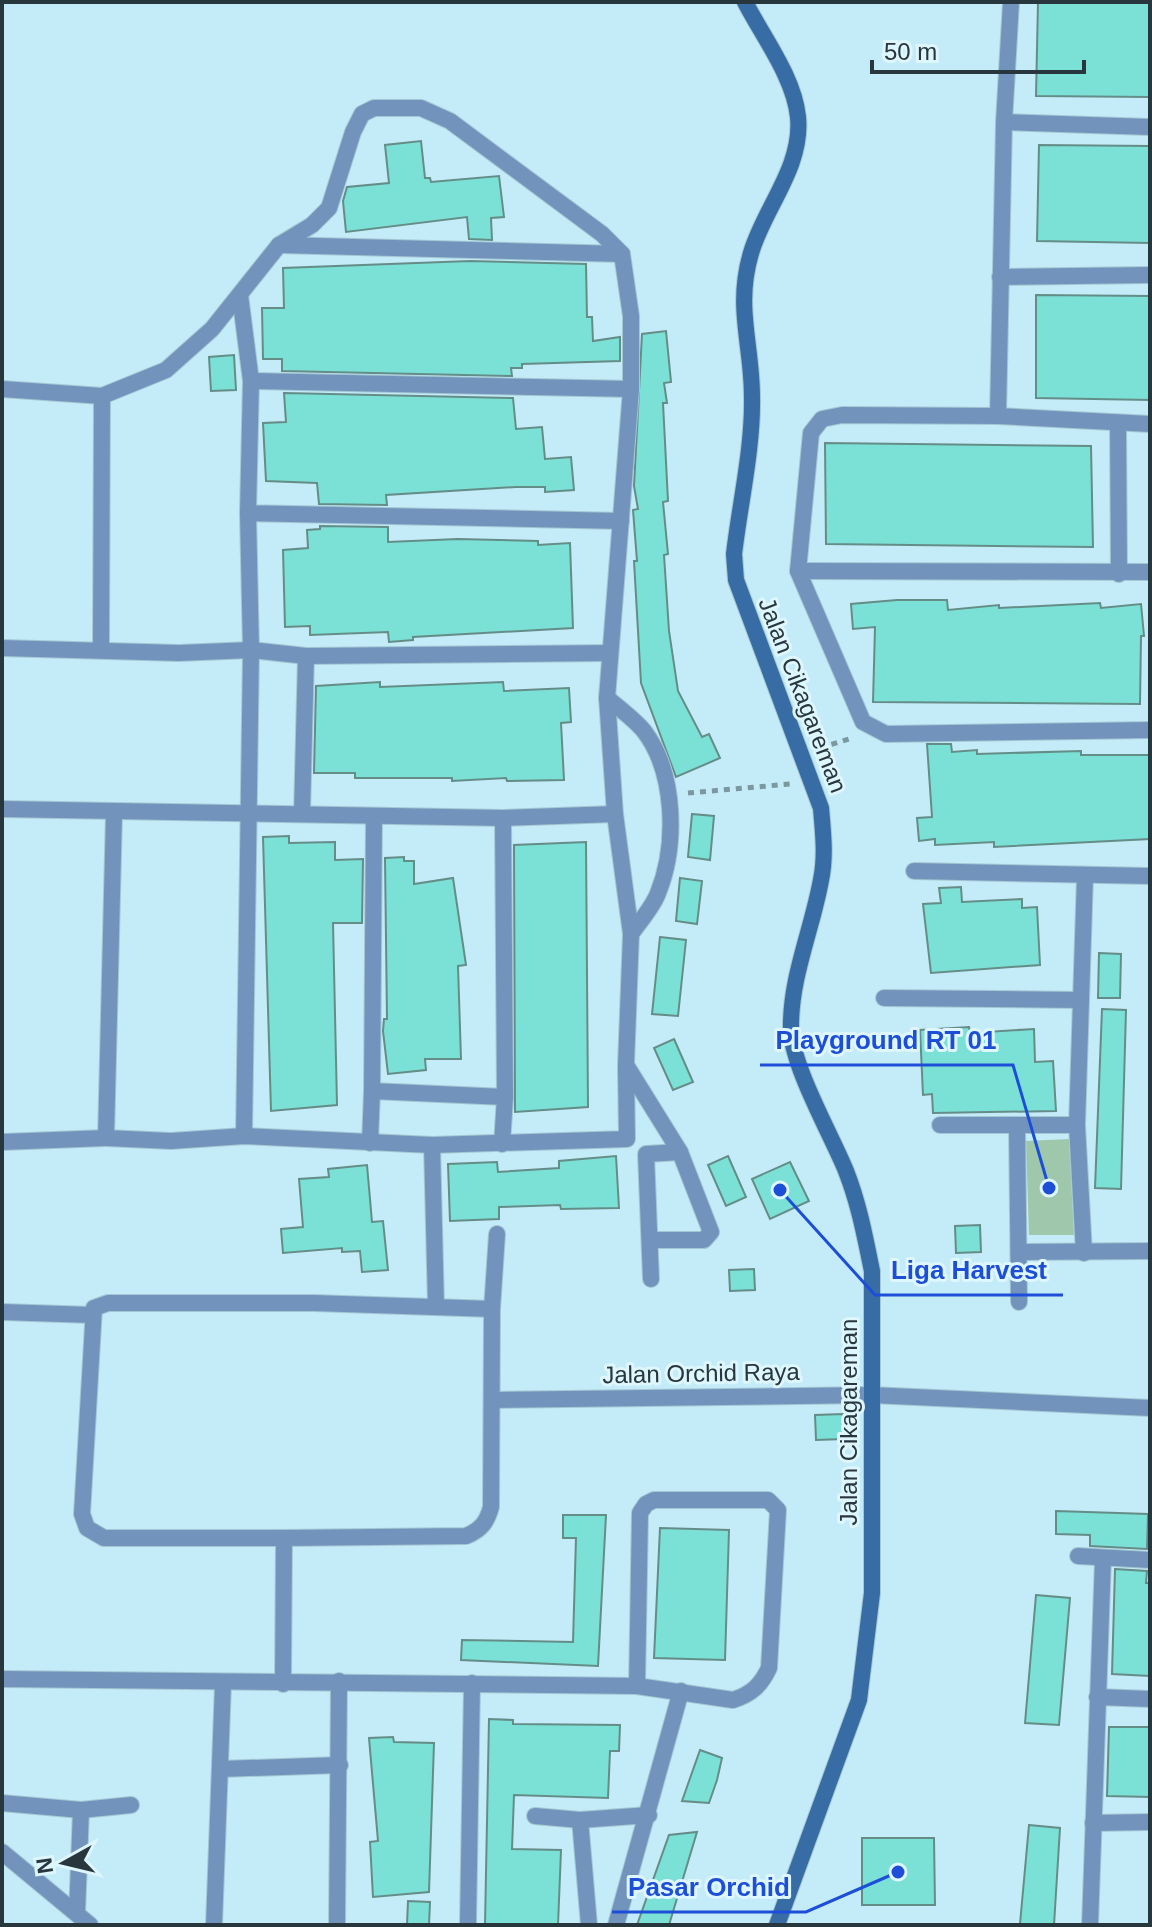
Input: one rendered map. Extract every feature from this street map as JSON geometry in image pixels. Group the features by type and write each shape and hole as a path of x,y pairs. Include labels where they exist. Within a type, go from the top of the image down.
{"street":[{"name":"Jalan Cikagareman","path":"745,2 794,96 798,138 789,169 752,250 743,284 742,316 752,399 734,554 736,580 821,808 825,846 821,879 793,991 791,1033 862,1221 872,1271 872,1593 866,1663 859,1700 777,1925"},
{"path":"998,416 1004,122 1011,2"},
{"path":"2,389 102,396 166,370 212,329 279,245 312,225 329,208 362,114 374,108 421,108 450,121 602,234 622,254 631,316 631,389 607,698 615,814 631,934 626,1065 627,1139"},
{"path":"1004,122 1150,127"},
{"path":"279,245 622,254"},
{"path":"1000,277 1150,275"},
{"path":"240,295 251,381 248,513 251,650 244,1136"},
{"path":"251,381 631,389"},
{"path":"101,650 102,396"},
{"path":"1150,424 998,416 842,415 822,419 811,433 798,571 863,722 876,731 886,734 1150,730"},
{"path":"1118,424 1119,574"},
{"path":"248,513 621,521"},
{"path":"798,571 1150,572"},
{"path":"2,648 179,653 251,650 306,656 609,653"},
{"path":"302,814 306,656"},
{"path":"607,698 643,731 657,755 670,818 666,865 658,895 631,934"},
{"path":"2,809 503,818 615,814"},
{"path":"106,1138 114,813"},
{"path":"370,1143 374,816"},
{"path":"502,1144 505,1097 503,818"},
{"path":"914,871 1150,876"},
{"path":"1084,1253 1077,1125 1085,876"},
{"path":"884,998 1079,1000"},
{"path":"626,1065 680,1152 711,1232 704,1240 651,1240"},
{"path":"372,1091 505,1097"},
{"path":"940,1125 1077,1125"},
{"path":"1017,1126 1019,1302"},
{"path":"2,1142 106,1138 171,1141 244,1136 432,1145 627,1139 646,1154 680,1152"},
{"path":"432,1145 436,1306"},
{"path":"646,1154 651,1279"},
{"path":"492,1309 108,1303 94,1308 82,1514 87,1528 104,1538 466,1536 477,1532 488,1519 491,1507 492,1309 497,1234"},
{"path":"1020,1252 1150,1251"},
{"path":"2,1312 92,1315"},
{"name":"Jalan Orchid Raya","path":"492,1400 871,1395 1150,1408"},
{"path":"2,1679 223,1684 339,1681 637,1686 733,1700 748,1695 762,1683 769,1668 778,1510 768,1500 654,1500 646,1504 640,1513 637,1686"},
{"path":"283,1684 284,1538"},
{"path":"1078,1556 1150,1560"},
{"path":"1090,1925 1103,1559"},
{"path":"337,1925 339,1681"},
{"path":"468,1925 472,1683"},
{"path":"214,1925 223,1684"},
{"path":"616,1925 681,1691"},
{"path":"1097,1697 1150,1699"},
{"path":"221,1769 340,1765"},
{"path":"2,1803 81,1810 131,1805"},
{"path":"81,1810 84,1919"},
{"path":"535,1816 580,1820 649,1815"},
{"path":"580,1820 589,1925"},
{"path":"1093,1823 1150,1822"},
{"path":"2,1852 84,1919"}],"path":[{"path":"803,753 876,731"},
{"path":"667,795 813,781"}],"green space":[{"path":"1069,1139 1074,1235 1029,1235 1026,1141"}],"building":[{"path":"1038,2 1150,2 1150,97 1036,96"},
{"path":"421,141 425,178 430,178 431,182 499,176 504,217 491,218 492,240 469,239 467,217 346,232 343,201 347,187 389,183 385,145"},
{"path":"1039,145 1150,146 1150,243 1037,241"},
{"path":"470,261 586,264 587,317 592,317 593,341 620,337 620,361 522,364 522,368 511,368 512,376 282,371 282,359 263,359 262,308 284,308 283,268"},
{"path":"1036,295 1150,296 1150,400 1036,398"},
{"path":"666,331 671,382 664,383 668,501 663,502 668,554 664,555 669,631 678,691 702,737 709,734 720,758 676,777 641,683 634,561 637,561 633,510 638,509 634,486 642,334"},
{"path":"234,355 236,390 211,391 209,357"},
{"path":"284,393 513,398 516,429 542,427 545,459 571,457 574,490 545,492 545,487 516,487 386,495 387,505 319,504 317,483 266,481 263,423 286,422"},
{"path":"825,443 1091,446 1093,547 826,544"},
{"path":"320,526 388,527 388,542 458,539 538,541 538,545 570,543 573,628 413,637 413,640 389,642 388,632 310,635 310,626 285,627 283,550 308,548 307,530 320,529"},
{"path":"947,600 948,610 999,605 999,608 1100,603 1101,608 1141,604 1144,636 1141,636 1140,704 873,702 875,627 853,629 851,604"},
{"path":"380,682 380,687 503,682 504,691 569,688 571,722 561,723 564,780 507,781 506,778 452,781 452,778 355,778 355,773 314,773 316,686"},
{"path":"927,744 951,744 952,752 977,750 977,754 1081,751 1081,755 1150,755 1150,839 994,847 994,842 935,845 935,839 919,841 917,818 932,817"},
{"path":"692,814 714,816 710,860 688,857"},
{"path":"289,836 289,843 335,842 335,860 363,859 362,923 333,923 337,1105 271,1111 263,837"},
{"path":"586,842 588,1107 515,1112 514,845"},
{"path":"404,857 404,861 414,861 414,884 453,878 466,965 458,966 461,1059 425,1059 426,1070 388,1074 383,1031 384,1019 387,1019 385,858"},
{"path":"680,878 702,881 697,924 676,921"},
{"path":"961,887 962,902 1022,899 1022,908 1037,907 1040,965 931,973 923,904 941,903 939,888"},
{"path":"660,937 686,940 678,1016 652,1014"},
{"path":"1099,953 1121,954 1120,998 1098,998"},
{"path":"1102,1009 1126,1010 1121,1189 1095,1188"},
{"path":"969,1027 970,1033 1034,1029 1035,1062 1053,1061 1056,1111 933,1113 932,1094 923,1095 920,1030"},
{"path":"674,1039 693,1082 673,1090 654,1048"},
{"path":"616,1156 619,1208 561,1209 560,1205 499,1207 499,1219 450,1221 448,1164 497,1162 498,1172 559,1168 559,1161"},
{"path":"728,1156 746,1197 726,1206 708,1165"},
{"path":"790,1162 809,1201 770,1219 752,1179"},
{"path":"367,1165 372,1222 383,1221 388,1270 362,1272 360,1251 342,1252 342,1248 283,1253 281,1229 303,1227 299,1179 329,1177 328,1169"},
{"path":"980,1225 981,1252 956,1253 955,1226"},
{"path":"754,1269 755,1290 730,1291 729,1270"},
{"path":"843,1414 844,1439 816,1440 815,1415"},
{"path":"1056,1511 1148,1514 1147,1549 1090,1546 1090,1535 1056,1534"},
{"path":"563,1515 606,1515 598,1666 461,1660 462,1640 573,1642 576,1538 563,1538"},
{"path":"660,1528 729,1530 725,1660 654,1658"},
{"path":"1115,1569 1147,1571 1146,1583 1150,1583 1150,1676 1112,1674"},
{"path":"1036,1595 1070,1598 1059,1725 1025,1723"},
{"path":"489,1719 513,1720 513,1724 620,1725 619,1751 610,1751 608,1798 514,1795 512,1849 561,1850 558,1925 485,1925"},
{"path":"1109,1727 1150,1727 1150,1797 1107,1796"},
{"path":"393,1737 394,1742 434,1743 429,1892 373,1897 370,1842 378,1841 369,1738"},
{"path":"700,1750 722,1758 709,1803 682,1801"},
{"path":"1029,1825 1060,1828 1054,1925 1020,1924"},
{"path":"697,1832 669,1925 637,1925 669,1835"},
{"path":"862,1838 934,1838 935,1905 862,1905"},
{"path":"408,1901 430,1902 429,1925 407,1925"}],"place":[{"name":"Playground RT 01","path":"1049,1188"},
{"name":"Liga Harvest","path":"780,1190"},
{"name":"Pasar Orchid","path":"898,1872"}]}
